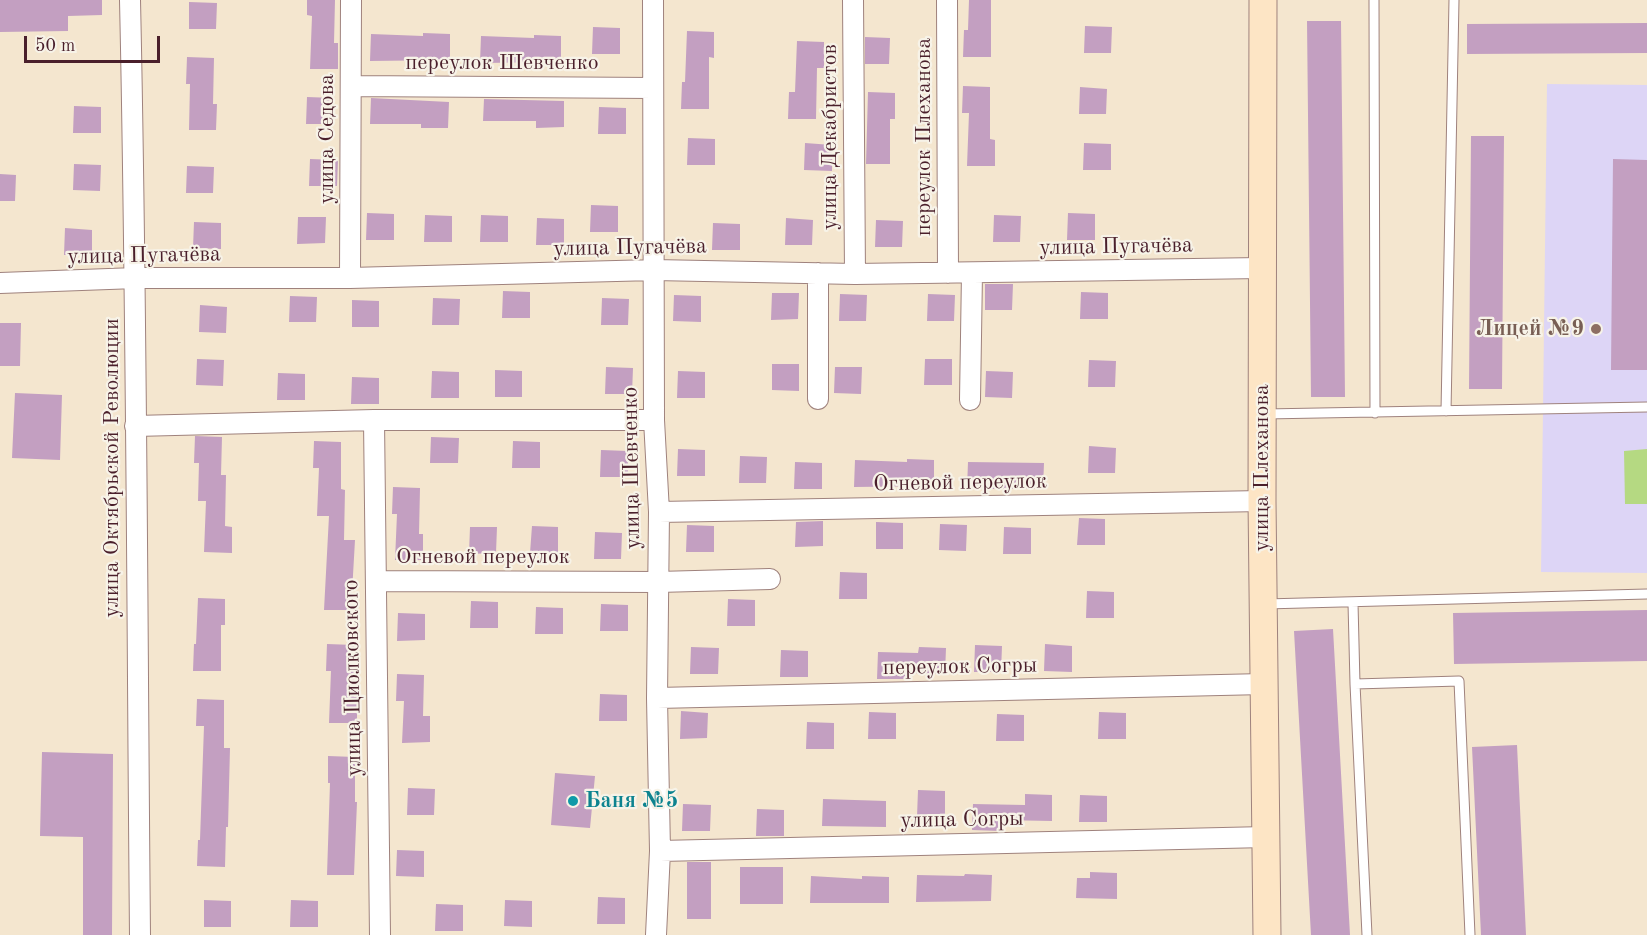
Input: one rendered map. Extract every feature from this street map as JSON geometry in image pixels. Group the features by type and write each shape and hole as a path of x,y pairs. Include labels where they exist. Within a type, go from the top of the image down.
{"main road":[{"name":"улица Плеханова","path":"1263,0 1262,501 1267,935"}],"street":[{"name":"улица Октябрьской Революции","path":"130,0 136,278 135,426 140,935"},
{"name":"улица Седова","path":"350,278 351,0"},
{"name":"улица Шевченко","path":"653,0 654,420 659,512 657,698 660,851 656,935"},
{"name":"улица Декабристов","path":"853,0 855,274"},
{"name":"переулок Плеханова","path":"947,0 948,273"},
{"name":"переулок Шевченко","path":"351,86 653,88"},
{"name":"улица Пугачёва","path":"0,283 136,278 350,278 654,270 855,274 1262,268"},
{"path":"818,273 818,399"},
{"path":"970,399 972,273"},
{"path":"135,426 374,420 654,420"},
{"name":"улица Циолковского","path":"374,420 380,935"},
{"name":"Огневой переулок","path":"659,512 1262,501"},
{"name":"Огневой переулок","path":"376,580 658,582 770,579"},
{"name":"переулок Согры","path":"657,698 1264,684"},
{"name":"улица Согры","path":"660,851 1266,837"}],"lane":[{"path":"1374,0 1375,413"},
{"path":"1446,411 1454,0"},
{"path":"1262,414 1647,407"},
{"path":"1263,604 1647,594"},
{"path":"1353,603 1354,684 1367,935"},
{"path":"1354,684 1459,681 1470,935"}],"shaded area":[{"name":"Лицей №9","path":"1547,84 1647,85 1647,573 1541,572"}],"green space":[{"path":"1647,449 1647,504 1625,504 1624,451"}],"building":[{"path":"0,0 102,0 102,15 68,16 68,31 0,32"},
{"path":"307,0 335,0 334,43 338,43 338,69 310,69 312,16 307,15"},
{"path":"969,0 991,0 991,57 963,57 964,30 968,30"},
{"path":"189,2 217,3 216,29 189,29"},
{"path":"1307,21 1341,21 1345,397 1311,397"},
{"path":"1647,23 1647,53 1467,54 1467,24"},
{"path":"1085,26 1112,27 1111,53 1084,53"},
{"path":"593,27 620,28 620,54 592,54"},
{"path":"687,31 714,32 714,58 709,57 709,109 681,109 682,82 685,82"},
{"path":"423,33 450,34 450,60 370,61 371,34 423,36"},
{"path":"534,35 561,36 561,62 480,63 481,36 534,38"},
{"path":"865,37 890,38 889,64 865,64"},
{"path":"797,41 824,42 824,68 817,68 816,119 788,119 789,92 795,92"},
{"path":"187,57 214,58 213,104 217,104 216,130 189,130 190,84 186,84"},
{"path":"963,86 990,87 990,139 995,140 995,166 967,166 969,113 962,113"},
{"path":"1080,87 1107,89 1106,114 1079,114"},
{"path":"868,92 895,93 895,119 890,119 890,164 866,164"},
{"path":"307,97 334,98 334,124 306,124"},
{"path":"371,98 449,102 448,128 421,128 421,124 370,124"},
{"path":"484,99 564,101 564,127 536,128 536,121 483,121"},
{"path":"74,106 101,107 101,133 73,133"},
{"path":"599,107 626,108 626,134 598,134"},
{"path":"1471,136 1504,136 1502,389 1469,389"},
{"path":"688,138 715,139 715,165 687,165"},
{"path":"805,143 832,145 832,171 804,170"},
{"path":"1084,143 1111,144 1111,170 1083,170"},
{"path":"310,159 338,160 337,186 309,186"},
{"path":"1613,159 1647,160 1647,370 1611,370"},
{"path":"74,164 101,165 100,191 73,190"},
{"path":"187,166 214,167 213,193 186,193"},
{"path":"0,174 16,175 15,201 0,201"},
{"path":"591,205 618,206 618,232 590,232"},
{"path":"367,213 394,214 394,240 366,240"},
{"path":"1068,213 1095,214 1095,240 1067,240"},
{"path":"425,215 452,216 452,242 424,242"},
{"path":"481,215 508,216 508,242 480,242"},
{"path":"994,215 1021,216 1020,242 993,242"},
{"path":"298,217 326,217 325,243 297,244"},
{"path":"537,218 564,219 564,245 536,245"},
{"path":"786,218 813,220 812,245 785,245"},
{"path":"876,220 903,221 902,247 875,247"},
{"path":"194,222 221,223 221,249 193,248"},
{"path":"713,223 740,224 740,250 712,250"},
{"path":"65,228 92,230 92,255 64,255"},
{"path":"985,284 1013,284 1012,310 985,310"},
{"path":"503,291 530,292 530,318 502,318"},
{"path":"1081,292 1108,293 1108,319 1080,319"},
{"path":"772,293 799,293 798,319 771,320"},
{"path":"840,294 867,295 866,321 839,321"},
{"path":"928,294 955,295 954,321 927,321"},
{"path":"674,295 701,296 701,322 673,321"},
{"path":"290,296 317,297 316,322 289,322"},
{"path":"433,298 460,299 459,325 432,325"},
{"path":"602,298 629,299 628,325 601,325"},
{"path":"352,300 379,301 379,327 352,327"},
{"path":"200,305 227,307 226,333 199,332"},
{"path":"0,323 21,323 20,366 0,366"},
{"path":"197,359 224,360 223,386 196,385"},
{"path":"925,359 952,359 952,385 924,385"},
{"path":"1089,360 1116,361 1115,387 1088,387"},
{"path":"772,364 799,364 799,391 772,390"},
{"path":"606,367 633,368 632,394 605,394"},
{"path":"835,367 862,367 861,394 834,393"},
{"path":"495,370 522,371 522,397 495,397"},
{"path":"432,371 459,372 459,398 431,398"},
{"path":"678,371 705,372 705,398 677,398"},
{"path":"986,371 1013,372 1012,398 985,397"},
{"path":"278,373 305,374 305,400 277,400"},
{"path":"352,377 379,378 379,404 351,404"},
{"path":"15,393 62,395 60,460 12,458"},
{"path":"195,436 222,437 221,475 226,475 225,526 232,527 232,553 204,552 206,501 198,501 199,463 194,463"},
{"path":"431,437 459,438 458,463 430,463"},
{"path":"314,441 341,442 341,489 345,490 344,540 355,540 351,610 324,610 329,516 317,516 319,468 313,468"},
{"path":"513,441 540,442 540,468 512,468"},
{"path":"1089,446 1116,448 1115,473 1088,473"},
{"path":"678,449 705,450 705,476 677,476"},
{"path":"601,450 628,451 628,477 600,477"},
{"path":"740,456 767,457 766,483 739,483"},
{"path":"907,459 934,460 934,486 854,487 855,460 907,462"},
{"path":"795,462 822,463 822,489 794,489"},
{"path":"968,462 1044,463 1043,489 967,489"},
{"path":"393,487 420,488 419,534 423,534 423,560 395,560 397,514 392,514"},
{"path":"1079,518 1105,519 1105,545 1077,545"},
{"path":"823,521 823,546 795,547 796,522"},
{"path":"876,522 903,523 903,549 876,549"},
{"path":"940,524 967,525 966,551 939,550"},
{"path":"687,525 714,526 714,552 686,552"},
{"path":"532,526 558,527 558,553 530,553"},
{"path":"470,527 497,527 496,553 469,554"},
{"path":"1004,527 1031,528 1031,554 1003,554"},
{"path":"595,532 622,533 621,559 594,559"},
{"path":"840,572 867,573 867,599 839,599"},
{"path":"1087,591 1114,592 1114,618 1086,618"},
{"path":"198,598 225,599 225,625 221,625 221,671 193,671"},
{"path":"728,599 755,600 755,626 727,626"},
{"path":"471,601 498,602 498,628 470,628"},
{"path":"601,604 628,605 628,631 600,631"},
{"path":"536,607 563,608 563,634 535,634"},
{"path":"1647,610 1647,661 1454,664 1453,613"},
{"path":"398,613 425,614 425,640 397,641"},
{"path":"1333,629 1350,935 1311,935 1294,631"},
{"path":"327,644 354,645 354,697 357,697 357,723 329,723 331,671 326,671"},
{"path":"1045,644 1072,646 1072,672 1044,671"},
{"path":"975,645 1002,646 1001,672 974,672"},
{"path":"691,647 719,648 718,674 690,674"},
{"path":"919,647 946,648 945,674 905,673 905,679 877,679 878,652 918,653"},
{"path":"781,650 808,651 808,677 780,677"},
{"path":"397,674 424,675 423,716 430,716 430,742 402,743 404,701 396,701"},
{"path":"600,694 627,695 627,721 599,721"},
{"path":"197,699 224,700 224,748 230,748 225,867 197,866 204,726 196,726"},
{"path":"681,711 708,713 707,738 680,739"},
{"path":"869,712 896,713 896,739 868,739"},
{"path":"1099,712 1126,713 1126,739 1098,739"},
{"path":"997,714 1024,715 1024,741 996,741"},
{"path":"807,722 834,723 834,749 806,749"},
{"path":"1517,745 1526,935 1481,935 1472,747"},
{"path":"42,752 113,754 112,935 83,935 83,837 40,836"},
{"path":"328,756 355,757 355,802 357,802 354,875 327,875 330,783 328,783"},
{"name":"Баня №5","path":"555,773 595,776 590,828 551,825"},
{"path":"408,788 435,789 434,815 407,815"},
{"path":"918,790 945,791 945,817 917,817"},
{"path":"1025,794 1052,795 1052,821 1000,820 1000,831 972,830 973,804 1025,805"},
{"path":"1080,795 1107,796 1107,822 1079,822"},
{"path":"823,799 886,801 886,827 822,826"},
{"path":"683,804 711,805 710,831 682,831"},
{"path":"757,809 784,810 784,836 756,836"},
{"path":"397,850 424,851 424,877 396,876"},
{"path":"687,862 711,862 711,919 687,919"},
{"path":"740,867 783,867 783,904 740,904"},
{"path":"1090,872 1117,873 1117,899 1076,898 1077,878 1090,878"},
{"path":"965,874 992,875 991,901 916,902 917,875 964,876"},
{"path":"811,876 862,879 862,876 889,877 889,903 810,903"},
{"path":"598,897 625,898 625,924 597,924"},
{"path":"204,900 231,901 231,927 204,927"},
{"path":"291,900 318,901 318,927 290,927"},
{"path":"505,900 532,901 532,927 504,926"},
{"path":"436,904 463,905 463,931 435,931"}],"place":[{"name":"Лицей №9","path":"1596,329"},
{"name":"Баня №5","path":"573,801"}]}
